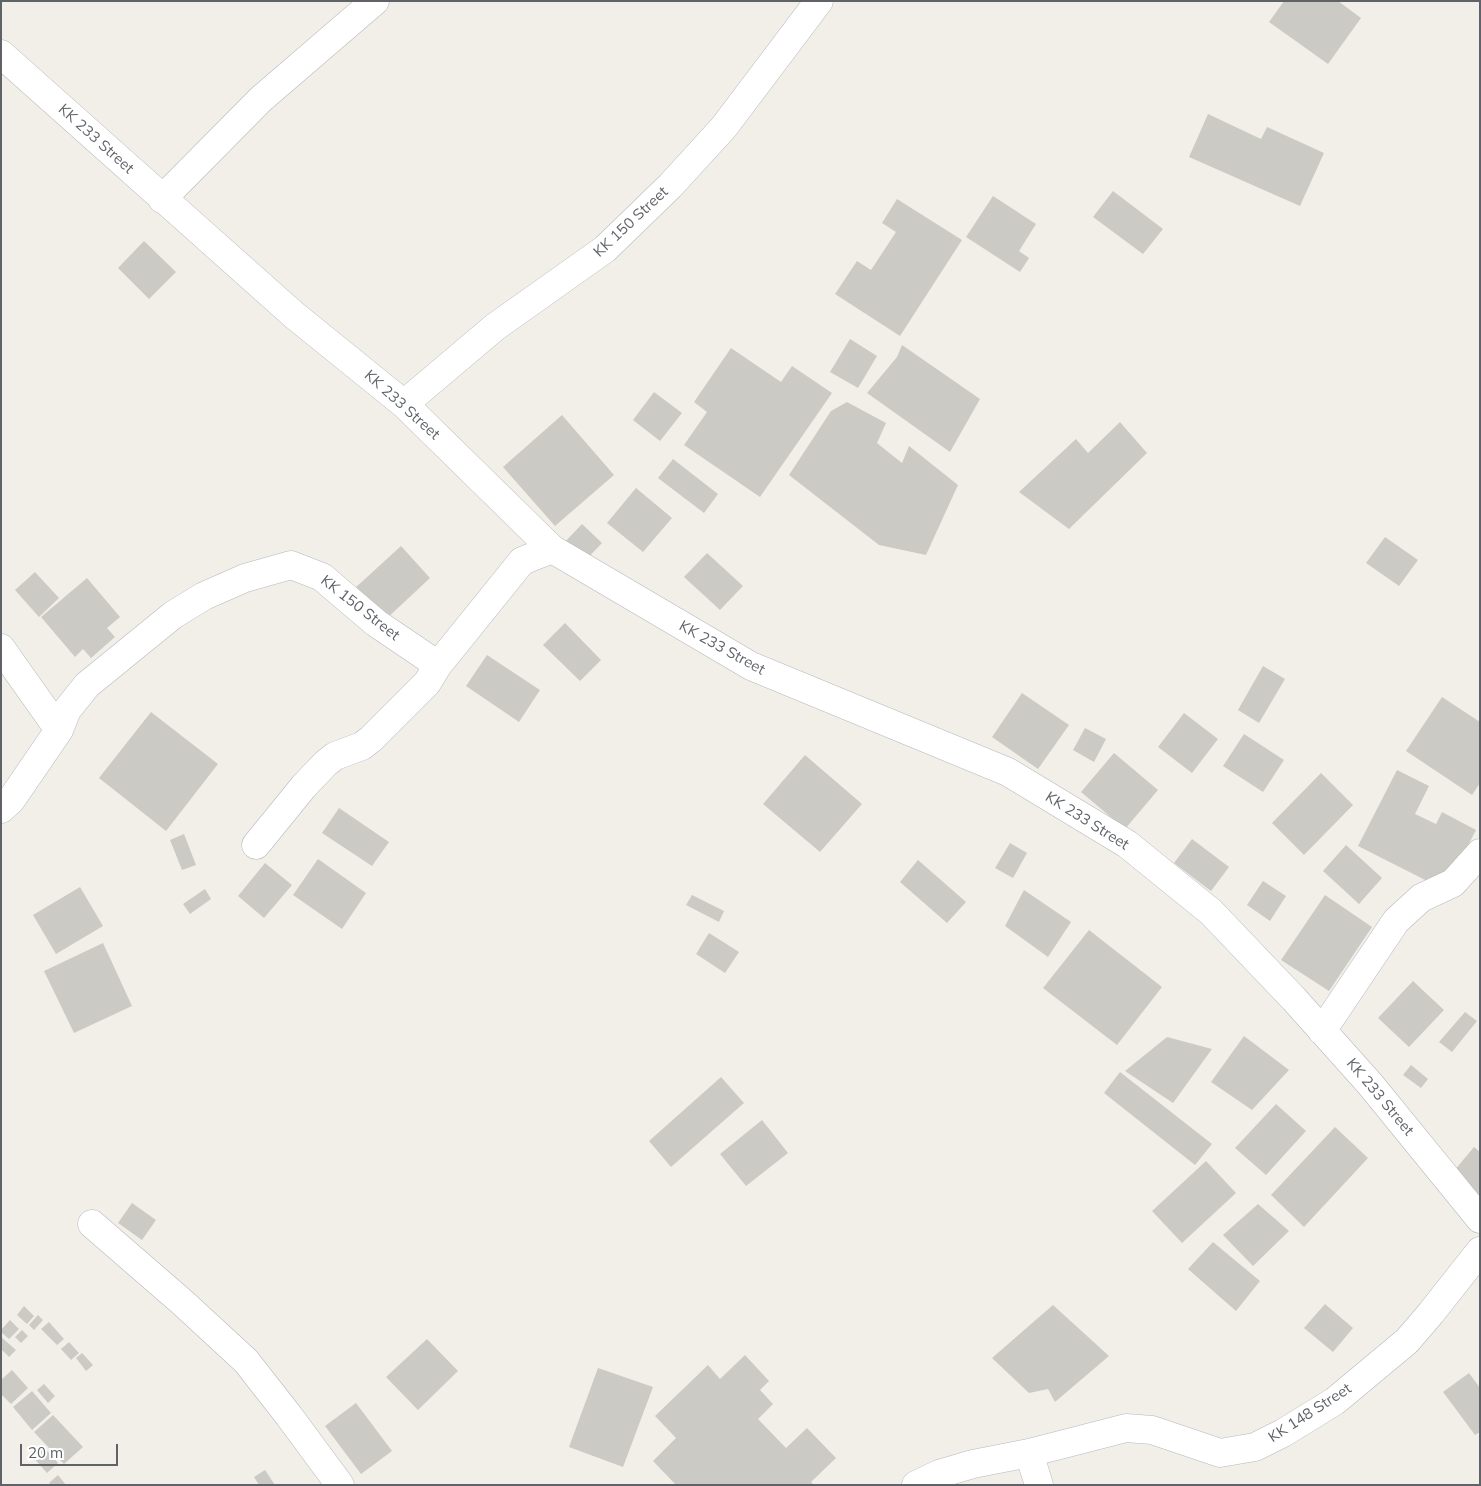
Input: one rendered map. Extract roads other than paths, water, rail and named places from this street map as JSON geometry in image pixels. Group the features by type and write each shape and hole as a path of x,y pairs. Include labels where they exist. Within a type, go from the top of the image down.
{"street":[{"path":"162,199 261,99 374,1"},
{"name":"KK 150 Street","path":"404,404 495,327 605,248 670,186 724,127 819,1"},
{"name":"KK 233 Street","path":"1,54 294,315 404,404 552,548 751,666 1008,772 1127,844 1211,912 1370,1084 1480,1219"},
{"path":"256,845 304,786 326,763 335,756 362,746 371,739 427,684 465,630 483,612 522,561 552,548"},
{"name":"KK 150 Street","path":"1,809 10,800 59,730 67,710 87,685 172,615 204,596 245,578 291,565 322,577 376,623 438,666"},
{"path":"1,648 59,730"},
{"path":"1322,1030 1396,922 1421,898 1453,883 1480,853"},
{"path":"92,1224 182,1302 246,1361 340,1485"},
{"name":"KK 148 Street","path":"916,1485 939,1474 973,1464 1029,1453 1126,1428 1152,1430 1220,1453 1255,1447 1283,1434 1335,1401 1407,1341 1437,1307 1480,1251"},
{"path":"1029,1453 1039,1485"}]}
